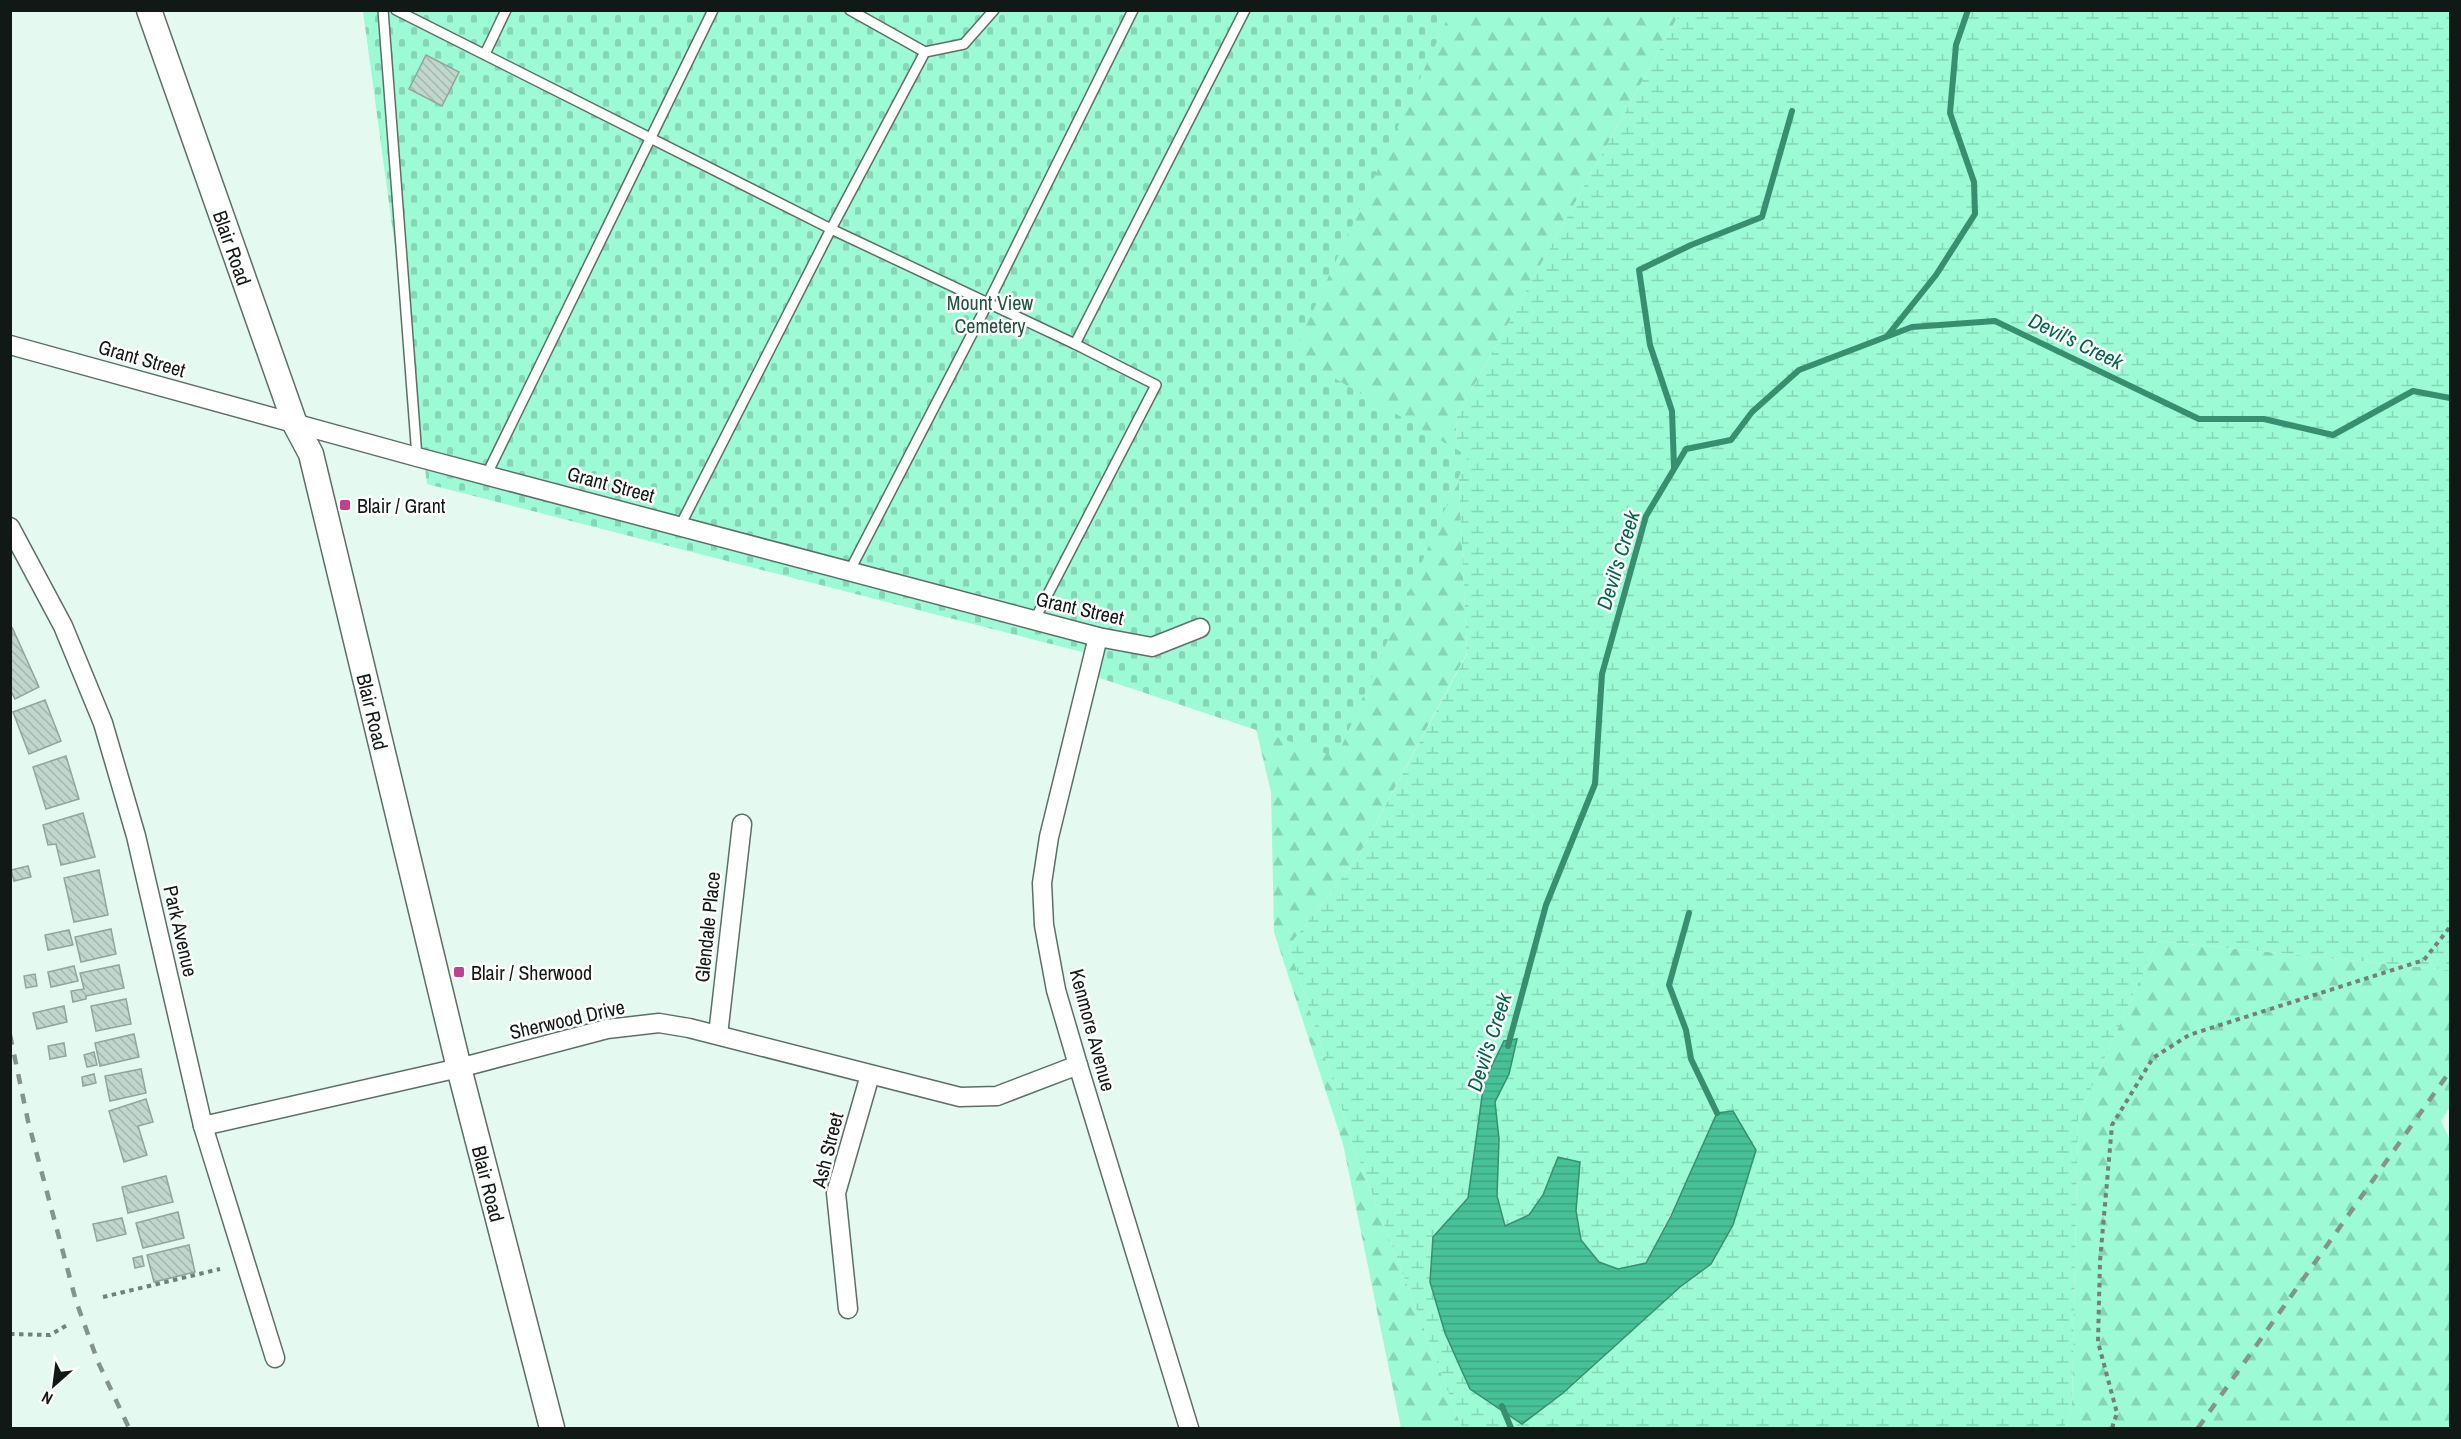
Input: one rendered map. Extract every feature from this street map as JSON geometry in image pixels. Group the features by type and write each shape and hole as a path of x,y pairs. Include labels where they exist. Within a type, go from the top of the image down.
{"street":[{"name":"Blair Road","path":"149,10 295,424 311,454 459,1068 552,1428"},
{"name":"Grant Street","path":"10,345 417,457 1098,637 1152,647 1200,628"},
{"name":"Park Avenue","path":"10,527 63,626 103,723 136,836 203,1126 275,1358"},
{"name":"Kenmore Avenue","path":"1098,637 1049,837 1042,883 1044,925 1056,990 1189,1428"},
{"name":"Glendale Place","path":"718,1035 742,824"},
{"name":"Sherwood Drive","path":"203,1126 459,1068 607,1029 659,1023 718,1035 960,1097 997,1096 1078,1065"},
{"name":"Ash Street","path":"848,1309 836,1193 870,1075"}],"lane":[{"path":"382,10 417,457"},
{"path":"396,10 831,229 1075,344 1156,385 1034,621"},
{"path":"485,54 506,10"},
{"path":"487,474 713,10"},
{"path":"850,10 925,52 964,44 994,10"},
{"path":"849,572 988,303 1132,10"},
{"path":"1075,344 1245,10"},
{"path":"680,526 831,229 925,52"}],"path":[{"path":"2112,1428 2117,1413 2098,1342 2100,1261 2112,1125 2153,1058 2188,1035 2424,960 2451,927"},
{"path":"103,1297 220,1269"},
{"path":"10,1334 50,1335 69,1324"}],"green space":[{"name":"Mount View Cemetery","path":"363,11 1451,11 1293,354 1468,456 1337,757 1088,674 1090,654 427,484"},
{"path":"1404,11 1681,11 1456,418 1467,653 1356,860 1289,946 1353,1144 1462,1428 1401,1428 1343,1144 1274,932 1271,792 1256,729 1276,687 1292,354"},
{"path":"1681,11 2450,11 2450,970 2157,941 2078,1118 2072,1406 2064,1428 1462,1428 1353,1144 1289,946 1356,860 1467,654 1456,418","holes":["1516,1039 1509,1074 1495,1102 1499,1139 1497,1196 1504,1226 1529,1215 1543,1195 1558,1157 1580,1162 1576,1211 1581,1240 1599,1262 1618,1269 1646,1263 1683,1189 1711,1264 1680,1287 1522,1424 1470,1389 1445,1333 1448,1220 1468,1198 1484,1082 1505,1041"]},
{"path":"2157,941 2450,970 2450,1107 2441,1121 2450,1140 2450,1428 2064,1428 2072,1406 2078,1118"}],"shaded area":[{"path":"1517,1039 1509,1074 1495,1102 1499,1139 1497,1196 1505,1226 1529,1215 1543,1195 1558,1157 1580,1162 1576,1211 1581,1240 1599,1262 1618,1269 1646,1263 1671,1216 1717,1113 1733,1111 1756,1150 1733,1225 1711,1264 1680,1287 1563,1393 1522,1424 1470,1389 1445,1333 1430,1282 1433,1237 1468,1198 1484,1082 1504,1041"}],"building":[{"path":"426,55 459,72 442,106 409,89"},
{"path":"12,627 39,687 15,699 10,689"},
{"path":"45,700 61,741 29,754 13,712"},
{"path":"66,756 79,799 46,809 33,767"},
{"path":"83,813 95,857 61,865 56,844 48,845 43,825"},
{"path":"28,866 31,877 14,881 11,870"},
{"path":"99,870 108,915 74,922 64,878"},
{"path":"111,929 116,954 81,962 75,937"},
{"path":"69,930 73,945 48,950 45,935"},
{"path":"119,965 124,988 86,996 86,999 73,1002 71,991 84,989 80,973"},
{"path":"74,966 78,981 51,987 48,972"},
{"path":"35,974 37,986 26,988 24,976"},
{"path":"126,999 131,1024 96,1031 91,1006"},
{"path":"64,1006 67,1022 37,1029 33,1013"},
{"path":"134,1034 139,1057 100,1066 95,1043"},
{"path":"64,1043 66,1056 50,1059 48,1046"},
{"path":"94,1052 97,1065 87,1067 84,1055"},
{"path":"141,1069 146,1093 110,1101 105,1076"},
{"path":"94,1074 96,1083 83,1086 82,1077"},
{"path":"146,1099 153,1122 138,1126 147,1155 124,1162 109,1111"},
{"path":"166,1176 173,1202 128,1213 122,1187"},
{"path":"178,1212 184,1238 143,1248 136,1223"},
{"path":"122,1218 126,1234 97,1241 93,1224"},
{"path":"189,1245 195,1272 154,1282 147,1255"},
{"path":"142,1256 144,1266 135,1268 133,1258"}],"waterway":[{"path":"1888,335 1936,275 1975,214 1974,182 1950,113 1956,45 1968,10"},
{"path":"1674,467 1672,411 1650,345 1639,270 1691,245 1762,217 1792,111"},
{"name":"Devil's Creek","path":"1508,1046 1546,905 1595,784 1602,674 1646,516 1686,449 1731,440 1752,412 1799,370 1912,327 1995,321 2199,419 2264,419 2333,435 2413,391 2450,398"},
{"path":"1689,913 1669,985 1686,1030 1691,1059 1717,1113"},
{"name":"Devil's Creek","path":"1502,1406 1511,1428"}],"railway":[{"path":"10,1035 28,1121 76,1301 98,1362 129,1428"},
{"path":"2198,1428 2450,1071"}],"place":[{"name":"Blair / Grant","path":"345,505"},
{"name":"Blair / Sherwood","path":"459,972"}]}
